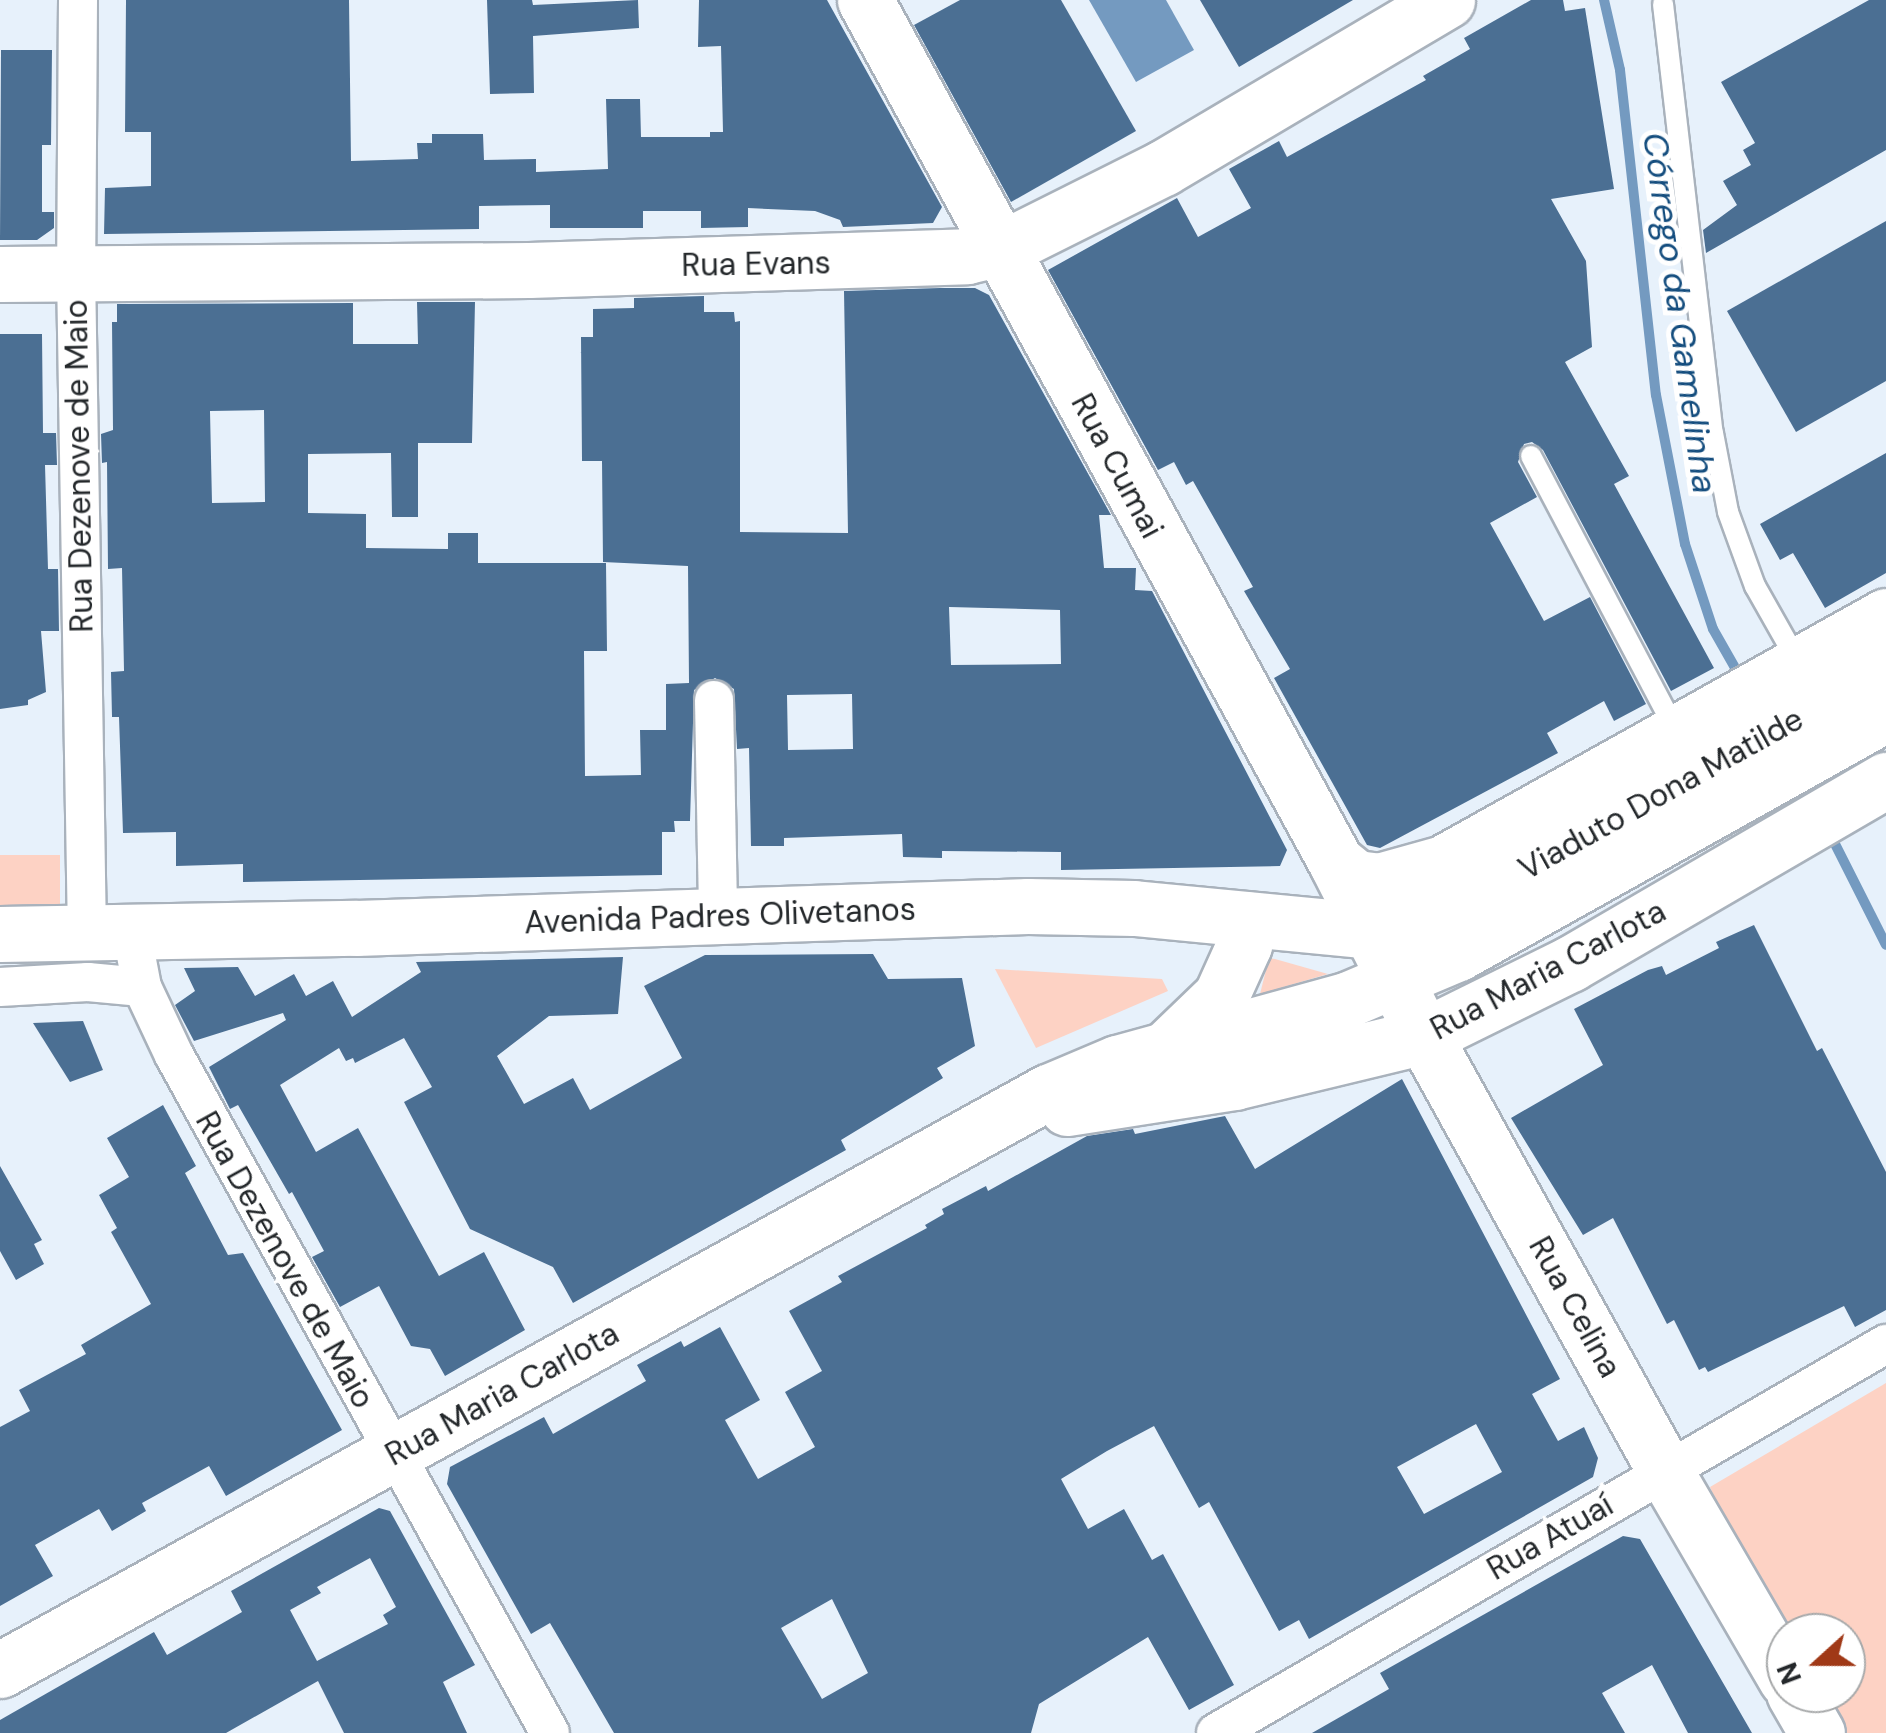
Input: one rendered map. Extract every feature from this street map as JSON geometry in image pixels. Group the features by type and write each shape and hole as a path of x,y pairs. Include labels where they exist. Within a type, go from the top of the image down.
{"street":[{"name":"Rua Dezenove de Maio","path":"78,0 76,272 110,933 142,987 241,1182 550,1733"},
{"name":"Rua Evans","path":"0,274 529,270 968,256 1002,248 1163,168 1446,0"},
{"name":"Rua Cumai","path":"879,5 1127,488 1371,931"},
{"path":"1336,862 1356,878 1379,882 1410,876 1443,863 1886,616"},
{"name":"Viaduto Dona Matilde","path":"1448,935 1886,670"},
{"path":"714,700 718,918"},
{"name":"Viaduto Dona Matilde","path":"1448,935 1886,714"},
{"name":"Rua Maria Carlota","path":"1005,1118 1234,1082 1424,1036 1570,964 1880,784"},
{"name":"Avenida Padres Olivetanos","path":"0,934 718,918 1028,906 1134,908 1448,935"},
{"path":"1167,1048 1220,996 1244,945 1249,919"},
{"name":"Rua Celina","path":"1371,931 1424,1036 1664,1471 1766,1645"},
{"name":"Rua Maria Carlota","path":"0,1670 812,1219 1074,1080 1167,1048 1295,1016 1398,980 1448,935"},
{"path":"0,986 88,982 142,987"},
{"name":"Rua Atuaí","path":"1230,1730 1664,1471 1886,1344"}],"lane":[{"path":"1662,4 1713,433 1728,512 1789,670"},
{"path":"1531,456 1677,732"}],"shaded area":[{"path":"0,855 60,855 60,906 0,906"},
{"path":"1269,958 1275,959 1328,974 1260,994"},
{"path":"995,969 1162,979 1168,991 1036,1048"},
{"path":"1886,1383 1886,1733 1839,1733 1828,1713 1866,1713 1866,1613 1773,1613 1743,1568 1710,1487"}],"water":[{"path":"1089,0 1166,0 1194,50 1136,82"}],"building":[{"path":"126,0 349,0 351,161 418,159 417,143 432,143 432,134 483,134 484,160 536,159 536,172 608,169 606,99 640,99 641,137 710,137 710,132 723,132 721,46 698,47 699,0 827,0 942,207 933,223 843,227 840,220 815,211 748,208 748,227 701,228 701,211 643,211 643,228 550,228 550,205 479,206 479,229 104,234 105,188 151,186 151,132 125,132"},
{"path":"487,0 532,0 533,5 638,0 639,28 533,36 534,93 490,94"},
{"path":"960,0 1061,0 1136,131 1011,202 914,25"},
{"path":"1200,0 1353,0 1239,67"},
{"path":"1531,0 1563,0 1565,11 1585,8 1614,189 1551,199 1586,261 1592,347 1565,362 1629,476 1614,484 1714,668 1671,691 1543,450 1532,442 1524,444 1518,462 1537,497 1490,523 1544,621 1590,597 1646,704 1614,721 1604,701 1547,733 1558,753 1380,848 1367,845 1274,678 1290,669 1244,591 1253,587 1193,481 1186,485 1174,462 1158,470 1048,270 1177,198 1198,237 1251,208 1229,169 1279,141 1287,157 1426,80 1423,76 1470,49 1464,38"},
{"path":"1869,0 1886,0 1886,150 1706,253 1703,230 1737,205 1723,181 1751,165 1743,150 1755,143 1721,82"},
{"path":"1,50 52,50 51,145 42,145 42,212 54,212 54,228 37,240 0,240"},
{"path":"1886,221 1886,381 1796,432 1727,311"},
{"path":"975,288 989,295 1111,515 1099,515 1104,568 1136,568 1135,590 1152,591 1287,850 1280,866 1061,870 1061,852 942,851 942,858 903,857 902,834 784,838 784,846 751,846 749,748 737,749 734,689 715,678 694,690 690,821 674,821 675,832 662,832 662,875 243,882 243,864 176,866 176,832 123,833 119,717 112,717 111,672 124,671 122,568 108,569 107,462 102,463 101,434 113,430 112,322 117,322 117,304 353,303 353,344 418,344 417,302 475,302 472,443 418,443 418,517 392,517 391,453 308,454 308,513 366,514 366,548 448,549 448,533 478,533 478,563 606,563 607,651 584,651 585,776 641,775 640,730 666,730 666,684 689,683 688,566 603,562 602,461 582,461 581,337 593,337 593,309 634,308 634,298 704,296 704,312 734,312 735,322 740,321 740,532 848,533 844,291","holes":["264,410 265,502 212,503 210,411","949,607 1060,610 1061,664 951,665","852,694 853,749 788,750 787,695"]},
{"path":"0,334 42,334 43,433 56,433 57,465 45,465 48,569 58,569 59,631 41,631 46,692 28,700 28,705 0,709"},
{"path":"1886,453 1886,573 1825,608 1793,553 1780,560 1760,524"},
{"path":"1754,925 1817,1051 1822,1048 1886,1172 1886,1310 1855,1327 1844,1306 1708,1372 1705,1367 1699,1370 1674,1320 1667,1324 1613,1218 1583,1235 1511,1118 1603,1065 1574,1009 1648,970 1662,966 1666,975 1719,948 1716,942"},
{"path":"873,954 888,979 962,978 975,1046 937,1068 943,1078 841,1140 846,1150 573,1303 553,1267 470,1229 404,1102 432,1087 404,1038 355,1063 353,1058 346,1061 339,1048 280,1085 316,1152 358,1128 439,1276 484,1252 525,1330 445,1376 430,1349 411,1346 379,1286 340,1307 312,1257 324,1251 292,1192 289,1194 238,1105 230,1109 209,1067 286,1020 283,1013 194,1041 175,1005 195,991 184,968 238,967 255,996 294,974 306,996 333,981 352,1017 421,972 416,962 623,957 618,1014 549,1016 497,1056 524,1104 573,1078 590,1110 682,1058 644,986 705,955"},
{"path":"83,1021 103,1070 70,1082 33,1023"},
{"path":"1402,1079 1560,1379 1532,1394 1558,1441 1584,1427 1598,1458 1593,1477 1309,1639 1299,1620 1279,1631 1209,1502 1199,1508 1154,1426 1061,1479 1088,1529 1124,1509 1152,1560 1163,1554 1234,1685 1189,1710 1148,1637 1039,1704 1031,1733 614,1733 550,1623 531,1634 447,1484 450,1467 544,1417 553,1434 646,1381 637,1365 681,1341 684,1347 720,1327 760,1400 725,1420 758,1479 815,1447 785,1392 822,1371 789,1311 842,1282 838,1276 927,1228 925,1225 944,1214 942,1209 986,1186 988,1191 1087,1136 1133,1129 1135,1134 1225,1116 1255,1169","holes":["1476,1424 1502,1472 1424,1514 1397,1467","832,1599 868,1673 822,1699 781,1628"]},
{"path":"163,1105 196,1166 185,1173 228,1255 243,1253 342,1430 226,1496 209,1466 142,1503 146,1511 112,1531 99,1509 35,1545 53,1576 0,1606 0,1427 30,1411 19,1390 86,1354 81,1345 151,1304 111,1232 117,1228 99,1195 129,1177 107,1138"},
{"path":"0,1166 42,1240 34,1244 44,1264 16,1280 0,1251"},
{"path":"379,1508 390,1511 475,1665 443,1682 467,1733 344,1733 318,1681 226,1733 0,1733 0,1720 154,1632 167,1655 242,1612 231,1591","holes":["370,1558 396,1607 383,1615 388,1624 317,1661 290,1610 321,1593 317,1587"]},
{"path":"1623,1536 1640,1539 1752,1733 1688,1733 1652,1665 1602,1693 1625,1733 1312,1733 1389,1689 1380,1673"}],"waterway":[{"name":"Córrego da Gamelinha","path":"1604,0 1620,70 1656,395 1685,544 1713,629 1742,680"},
{"name":"Córrego da Gamelinha","path":"1830,834 1886,945"}]}
